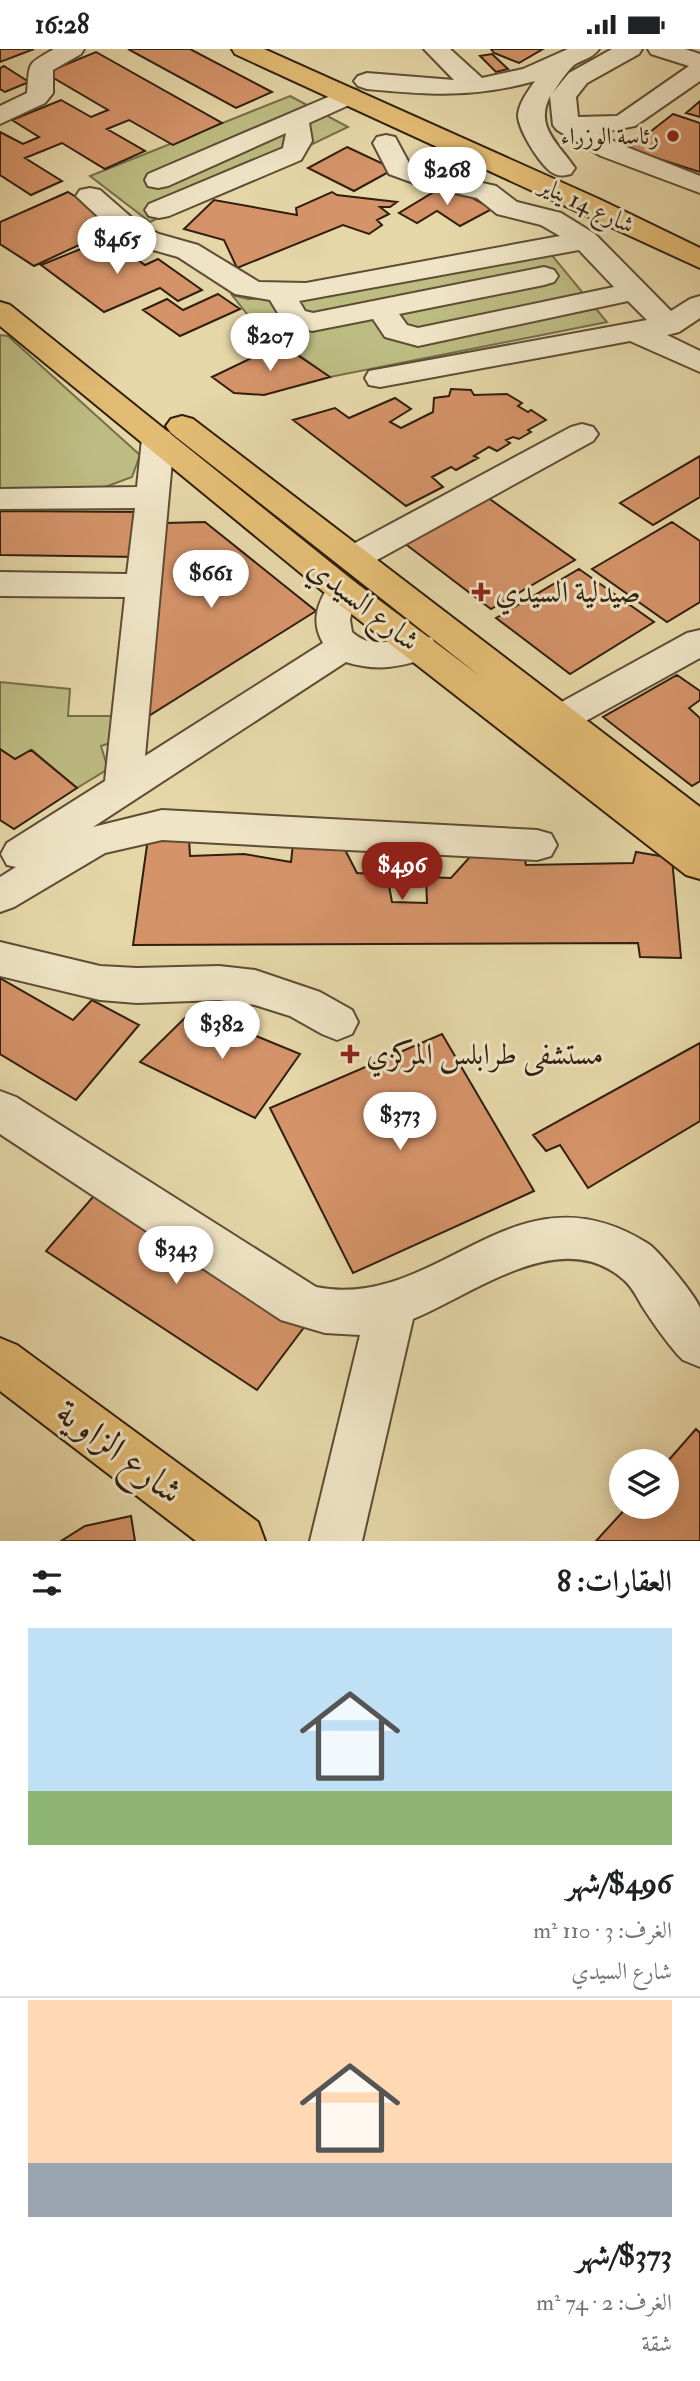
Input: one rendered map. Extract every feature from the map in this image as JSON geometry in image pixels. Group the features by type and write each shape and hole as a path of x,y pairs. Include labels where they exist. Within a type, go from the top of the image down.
{"main road":[{"name":"شارع 14 يناير","path":"225,49 252,53 358,88 700,259"},
{"path":"301,49 358,88 562,168 700,233"},
{"name":"شارع السيدي","path":"0,287 348,574 419,647 700,864"},
{"name":"شارع السيدي","path":"0,311 158,439 348,574 560,719 700,828"},
{"name":"شارع الزاوية","path":"0,1361 239,1541"}],"street":[{"path":"0,116 36,98 40,93 41,67 72,49"},
{"path":"436,49 477,87"},
{"path":"158,180 358,88 477,87 515,81 563,63 587,49"},
{"path":"630,49 578,78 570,87 563,96 562,109 566,125 610,150 700,185"},
{"path":"660,49 700,62"},
{"path":"562,168 538,140 530,113 539,91 563,63"},
{"path":"566,125 610,125 626,121 700,70"},
{"path":"159,210 292,154 300,144 301,136 295,119"},
{"path":"386,143 398,168 429,179 486,192 507,208 551,219 585,240 669,326"},
{"path":"90,196 129,230 149,240 188,251 245,288 280,292 306,292 585,240"},
{"path":"280,292 294,317 305,321 544,276"},
{"path":"380,308 396,331 418,337 635,291"},
{"path":"380,378 669,326 700,305"},
{"path":"636,332 700,363"},
{"path":"419,647 395,655 376,655 358,653 343,647 334,636 331,622 333,607 348,574 582,434"},
{"path":"123,789 158,439"},
{"path":"0,499 152,497"},
{"path":"0,584 143,586"},
{"path":"560,719 700,642"},
{"path":"0,868 343,647"},
{"path":"0,896 92,842 162,825 537,845"},
{"path":"0,958 60,975 114,985 225,983 252,986 295,997 337,1022"},
{"path":"0,1110 298,1304 322,1311 370,1311 392,1305 511,1251 552,1238 598,1240 642,1265 686,1329 700,1344"},
{"path":"336,1541 392,1305"}],"shaded area":[{"path":"290,96 348,127 150,222 90,176"},
{"path":"545,247 607,322 330,377 254,323 232,295 248,299 301,297"},
{"path":"0,335 8,336 140,455 132,477 89,493 0,497"},
{"path":"0,682 70,689 68,716 116,716 117,741 101,746 108,769 77,788 32,750 15,759 0,749"}],"building":[{"path":"0,49 34,49 0,62"},
{"path":"128,49 190,49 272,92 236,108"},
{"path":"491,49 543,49 519,63 494,53"},
{"path":"96,52 222,123 173,145 129,120 107,129 145,151 105,169 62,143 25,158 62,181 31,195 0,175 0,132 23,144 39,137 12,120 61,100 91,117 108,110 45,73"},
{"path":"492,54 508,69 496,72 480,56"},
{"path":"4,66 29,82 5,92 0,89 0,68"},
{"path":"700,101 700,117 686,113 692,108"},
{"name":"رئاسة الوزراء","path":"673,114 700,123 700,172 628,149"},
{"path":"347,147 394,169 354,191 308,168"},
{"path":"447,184 492,209 460,226 437,211 417,223 399,213"},
{"path":"68,192 122,225 34,266 0,244 0,222"},
{"path":"332,192 337,195 397,202 390,207 380,207 389,214 377,220 382,225 369,234 343,225 237,268 224,240 184,229 214,200 297,215 296,208"},
{"path":"103,240 117,245 145,265 158,259 202,290 178,301 160,288 104,312 41,265"},
{"path":"218,294 240,309 180,336 143,310 167,299 183,310"},
{"path":"281,344 330,377 264,395 234,393 212,377"},
{"path":"451,389 471,390 474,395 507,394 522,403 518,406 528,412 531,410 546,420 528,430 531,432 519,439 513,437 506,440 510,443 497,451 489,447 474,456 478,458 456,470 451,467 432,477 443,487 406,506 293,420 335,408 349,418 395,398 411,409 390,422 401,428 433,412 434,398 449,396"},
{"path":"700,456 700,497 653,525 620,503"},
{"path":"487,497 575,560 491,609 404,543"},
{"path":"0,511 146,512 140,557 0,555"},
{"path":"205,522 316,611 147,717 165,523"},
{"path":"672,522 700,541 700,602 667,622 592,569"},
{"path":"579,569 654,622 570,674 496,618"},
{"path":"677,675 700,691 700,700 689,708 700,718 700,781 692,786 603,717"},
{"path":"0,749 15,759 31,750 77,788 14,829 0,820"},
{"path":"148,838 189,838 190,856 244,854 291,862 293,844 342,844 357,873 387,875 392,902 427,903 426,877 451,878 478,848 523,849 526,865 633,863 636,852 672,858 681,958 640,957 638,943 133,945"},
{"path":"0,978 73,1020 92,1000 139,1025 76,1100 0,1054"},
{"path":"197,1006 249,1033 300,1054 255,1118 140,1062"},
{"path":"442,1034 534,1191 353,1273 270,1108"},
{"path":"700,1043 700,1121 588,1188 560,1145 546,1151 533,1135"},
{"path":"105,1183 305,1326 257,1390 46,1251"},
{"path":"696,1429 700,1433 700,1541 596,1541 616,1519 679,1519 678,1449"},
{"path":"131,1516 135,1541 61,1541 85,1526"}],"place":[{"name":"رئاسة الوزراء","path":"673,136"},
{"name":"صيدلية السيدي","path":"481,592"},
{"name":"مستشفى طرابلس المركزي","path":"350,1054"}]}
